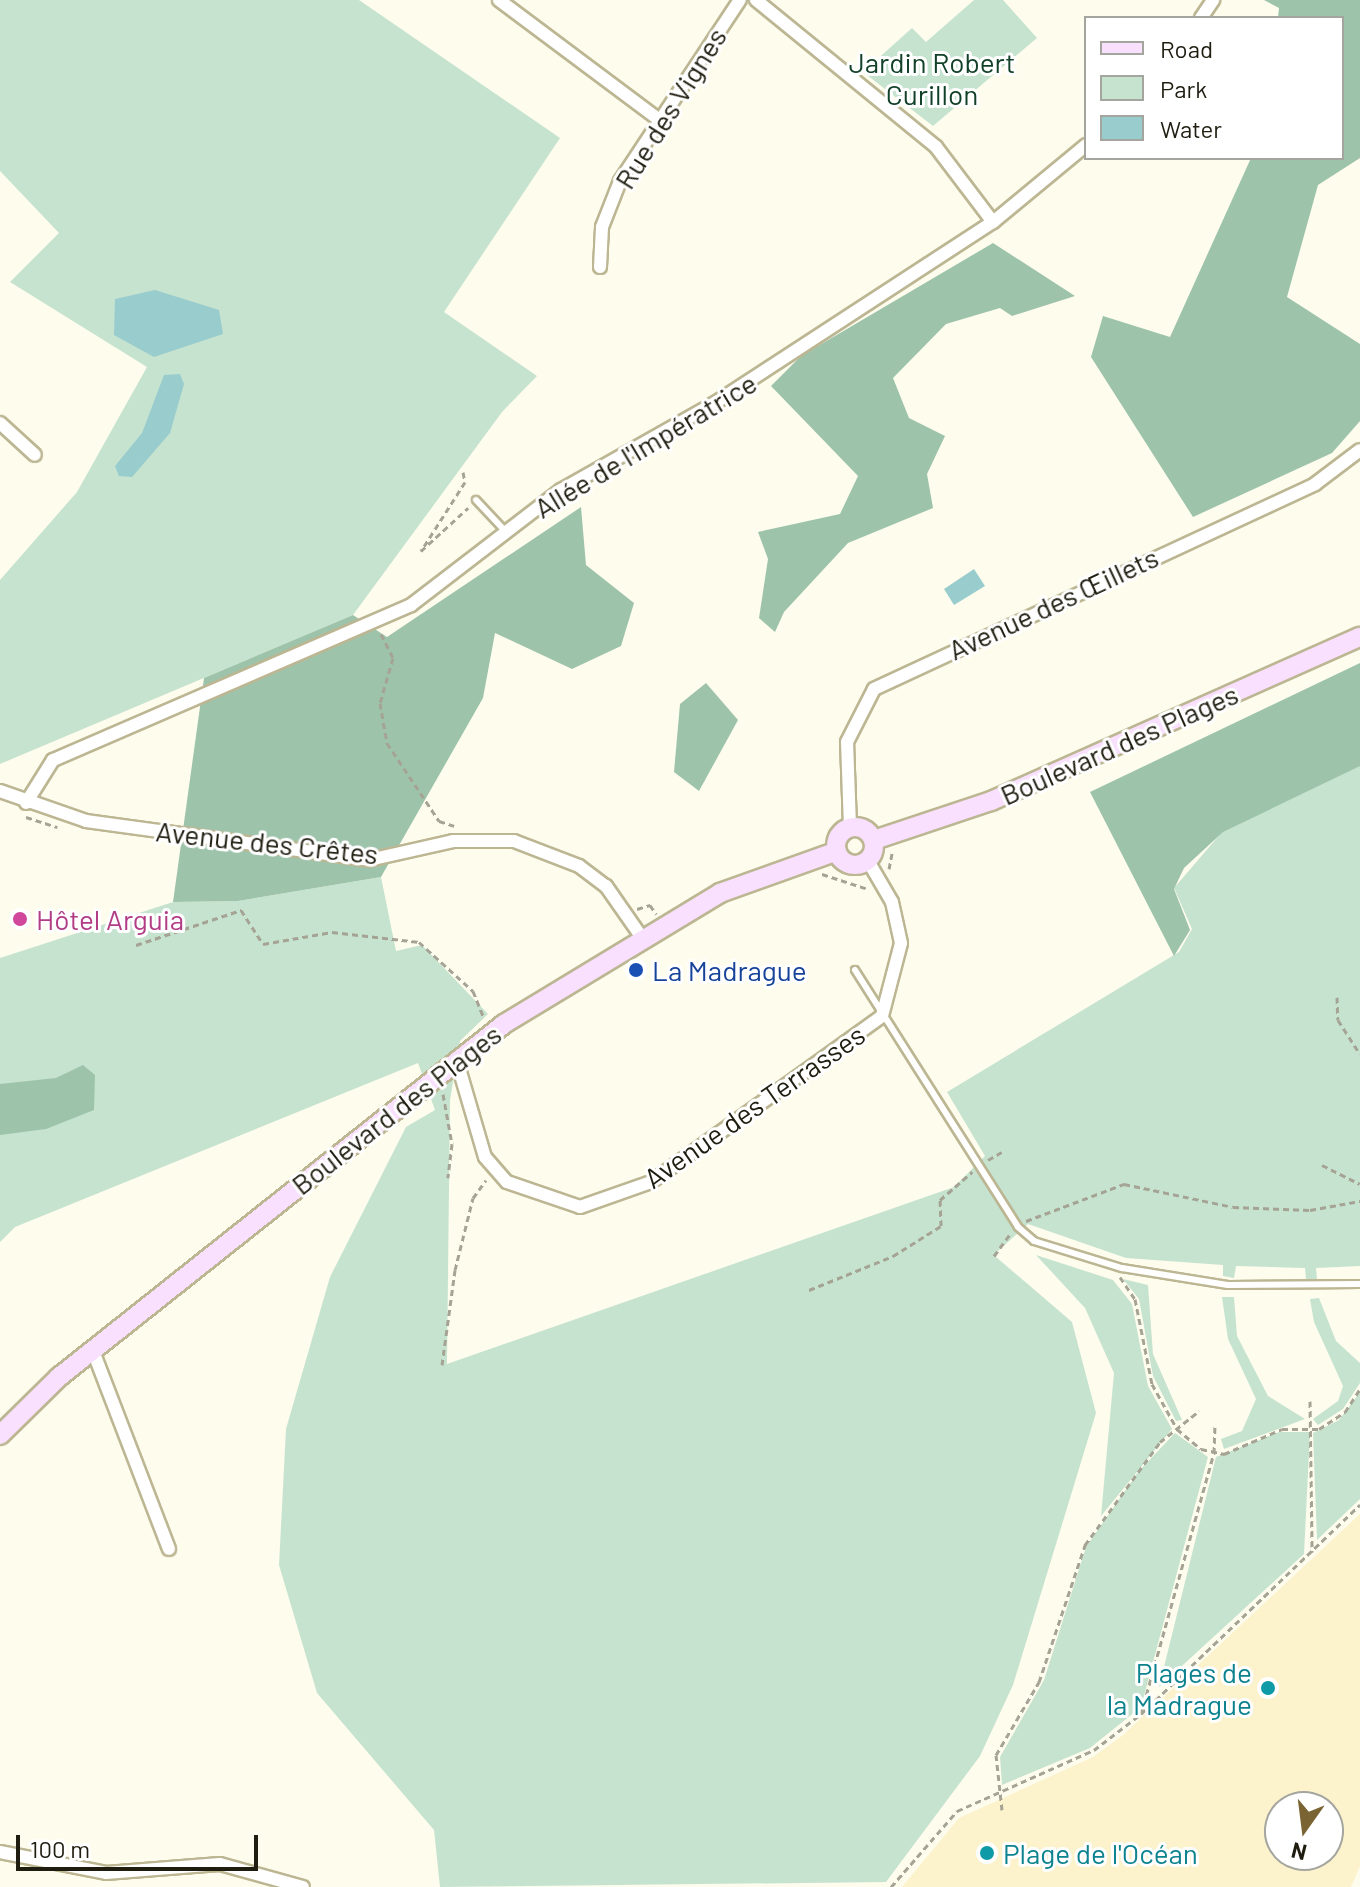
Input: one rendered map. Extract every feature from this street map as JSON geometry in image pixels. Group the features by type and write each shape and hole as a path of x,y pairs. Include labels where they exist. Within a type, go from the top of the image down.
{"main road":[{"name":"Boulevard des Plages","path":"874,840 991,801 1360,637"},
{"path":"850,827 865,829 874,840 868,861 853,865 837,851 850,827"},
{"name":"Boulevard des Plages","path":"0,1435 93,1351 456,1058 720,893 837,851"}],"street":[{"path":"499,0 658,119"},
{"name":"Rue des Vignes","path":"600,267 602,227 620,181 658,119 740,0"},
{"path":"756,0 936,147 993,222"},
{"name":"Allée de l'Impératrice","path":"26,803 53,760 374,624 561,490 715,403 993,222 1084,147"},
{"path":"0,423 35,455"},
{"name":"Avenue des Œillets","path":"850,827 847,742 874,689 1315,484 1360,450"},
{"name":"Avenue des Crêtes","path":"0,791 26,803 86,821 369,860 466,840 514,841 579,866 618,898 643,939"},
{"name":"Avenue des Terrasses","path":"492,1171 540,1198 580,1207 602,1202 691,1157 882,1016 901,943 881,880 868,861"},
{"path":"456,1058 492,1171"},
{"path":"93,1351 169,1549"},
{"path":"0,1852 106,1873 220,1864 303,1887"}],"lane":[{"path":"476,500 506,532"},
{"path":"855,970 1018,1227 1054,1249 1122,1268 1228,1285 1360,1284"}],"path":[{"path":"463,472 466,484 421,551 476,500"},
{"path":"374,624 393,658 380,703 387,743 422,784 439,821 461,828 466,840"},
{"path":"815,875 866,890 889,876 893,851 903,846"},
{"path":"136,945 241,910 263,944 332,932 419,942 473,991 484,1021"},
{"path":"1337,997 1338,1020 1360,1054"},
{"path":"432,1093 440,1087 452,1144 448,1178"},
{"path":"809,1290 893,1256 941,1226 940,1200 980,1165 1002,1152"},
{"path":"1322,1165 1360,1184"},
{"path":"442,1365 445,1314 473,1198 492,1171"},
{"path":"994,1256 1018,1227 1035,1214 1124,1184 1233,1207 1310,1210 1360,1201"},
{"path":"1122,1268 1152,1384 1177,1429 1214,1453"},
{"path":"1214,1453 1282,1429 1333,1423 1360,1389"},
{"path":"1310,1401 1312,1552"},
{"path":"1002,1810 996,1755 1039,1682 1085,1545 1136,1470 1199,1411"},
{"path":"1141,1714 1214,1453 1215,1424"},
{"path":"891,1887 957,1811 998,1790 1094,1750 1141,1714 1360,1505"}],"green space":[{"path":"0,0 359,0 560,138 444,312 537,376 502,412 353,615 0,764 0,580 77,492 147,367 10,282 59,233 0,171"},
{"name":"Jardin Robert Curillon","path":"974,0 1003,0 1037,38 933,126 863,72 912,28 926,42"},
{"path":"1264,0 1360,0 1360,158 1318,185 1287,297 1360,344 1360,421 1332,453 1193,517 1091,357 1103,316 1170,337 1250,160 1344,160 1344,16 1278,16 1279,8"},
{"path":"993,243 1075,296 1012,316 1000,308 946,324 893,378 909,418 945,436 927,474 933,508 848,543 784,612 775,632 759,618 768,559 758,532 840,514 858,476 771,386 801,356"},
{"path":"581,507 586,565 634,603 621,646 572,669 495,633 483,698 381,877 238,901 173,902 204,678 353,615 387,637"},
{"path":"1360,663 1360,766 1223,832 1184,868 1174,889 1190,930 1174,956 1090,792"},
{"path":"706,683 738,720 699,791 674,772 680,704"},
{"path":"1360,763 1360,1266 1316,1268 1317,1279 1306,1279 1305,1268 1236,1266 1234,1278 1223,1276 1223,1265 1126,1258 1028,1224 998,1251 996,1257 1072,1322 1096,1413 1013,1685 980,1756 886,1882 440,1887 434,1830 317,1693 279,1565 286,1429 330,1277 406,1127 435,1110 418,1063 15,1227 0,1242 0,958 173,902 238,901 381,877 396,951 422,945 488,1014 460,1041 450,1100 447,1364 954,1187 985,1156 947,1092 1179,952 1192,929 1174,888 1222,832"},
{"path":"83,1065 95,1075 94,1110 46,1129 0,1135 0,1084 56,1078"},
{"path":"1036,1255 1113,1280 1132,1304 1148,1386 1172,1429 1101,1516 1114,1373 1085,1308"},
{"path":"1123,1279 1148,1285 1153,1354 1182,1420 1176,1421 1153,1376 1139,1299"},
{"path":"1222,1297 1234,1297 1237,1336 1268,1396 1305,1419 1224,1449 1221,1439 1242,1431 1256,1399 1228,1339"},
{"path":"1319,1298 1336,1341 1360,1363 1360,1383 1343,1409 1318,1425 1313,1419 1338,1401 1343,1386 1314,1322 1310,1299"},
{"path":"1360,1392 1360,1499 1317,1540 1313,1433 1339,1420"},
{"path":"1279,1432 1310,1432 1304,1554 1159,1687 1216,1457"},
{"path":"1175,1433 1208,1457 1141,1707 1090,1748 1002,1785 1000,1757 1044,1680 1086,1547 1138,1472"}],"sand":[{"name":"Plages de la Madrague","path":"1360,1514 1360,1866 1351,1887 902,1887 959,1818 1093,1757 1123,1735"}],"water":[{"path":"155,290 219,310 223,334 154,357 114,335 115,299"},
{"path":"180,374 184,384 170,433 132,477 119,476 115,466 142,433 164,375"},
{"path":"974,569 985,586 954,605 944,589"}],"place":[{"name":"Hôtel Arguia","path":"20,919"},
{"name":"La Madrague","path":"636,970"},
{"name":"Plages de la Madrague","path":"1268,1688"},
{"name":"Plage de l'Océan","path":"987,1853"}]}
